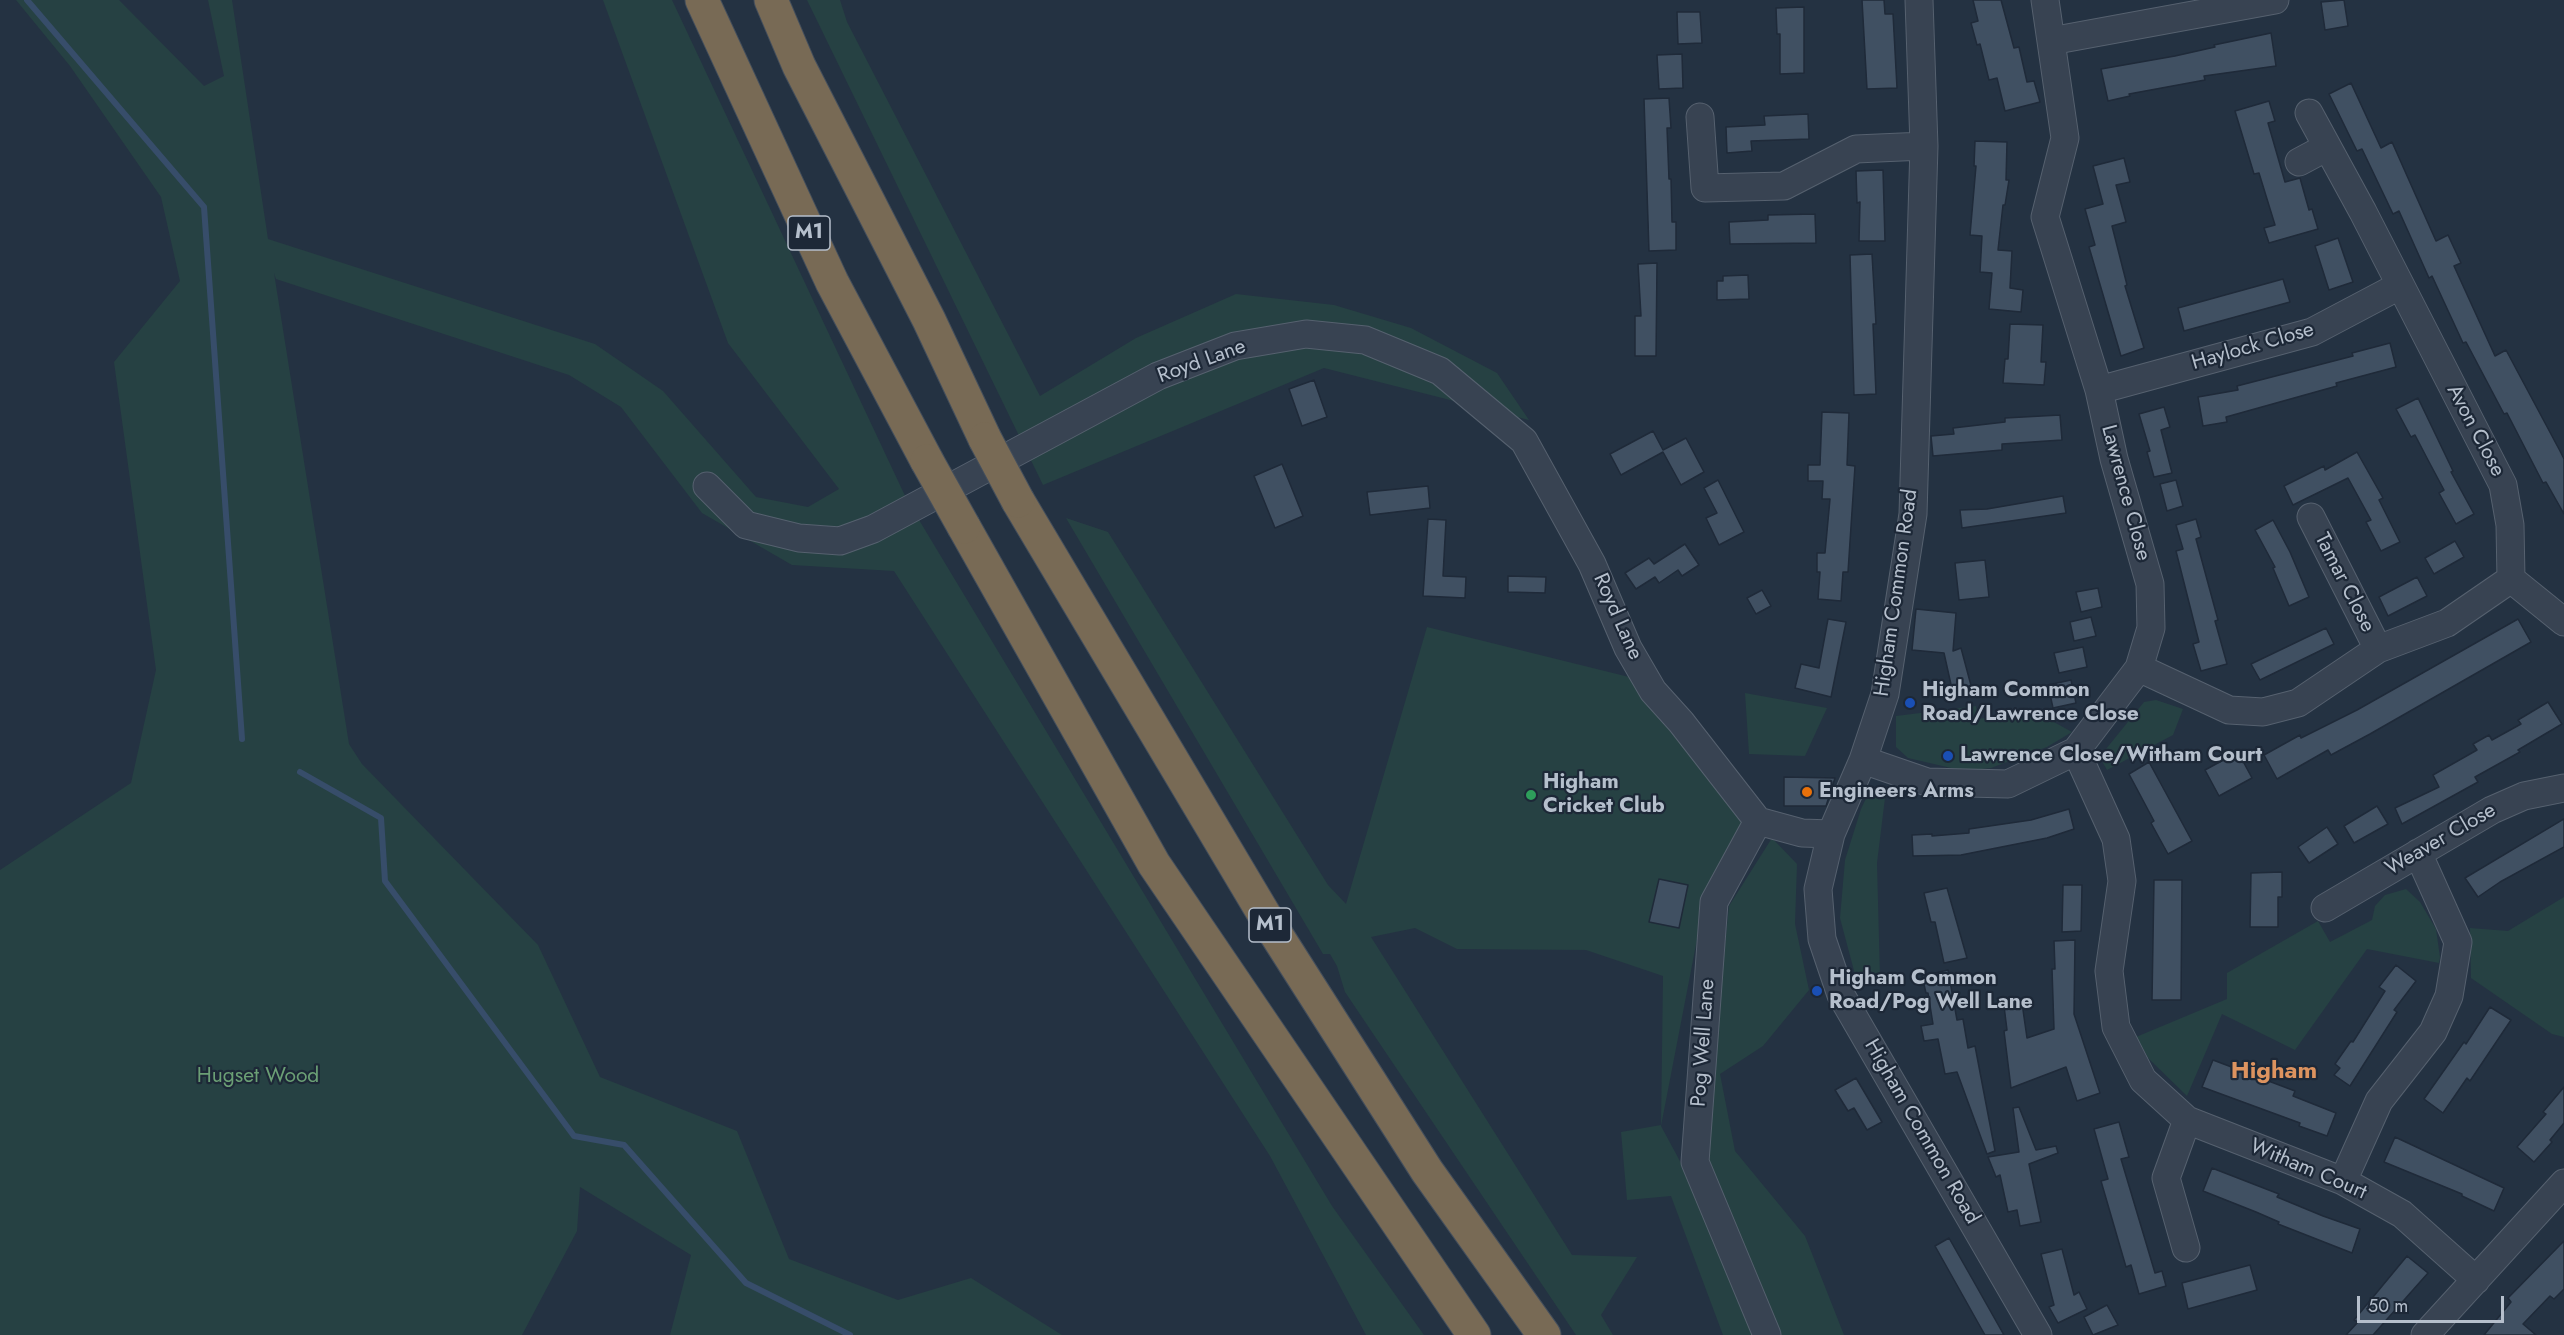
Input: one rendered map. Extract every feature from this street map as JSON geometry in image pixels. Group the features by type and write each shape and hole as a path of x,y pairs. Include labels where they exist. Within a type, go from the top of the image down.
{"highway":[{"name":"M1","path":"702,0 832,282 927,461 1154,864 1474,1335"},
{"name":"M1","path":"771,0 799,66 929,320 985,439 1018,501 1280,941 1427,1171 1544,1335"}],"street":[{"name":"Higham Common Road","path":"1918,0 1924,146 1913,514 1885,694 1863,759 1830,834 1818,889 1821,939 1841,995 2038,1335"},
{"name":"Lawrence Close","path":"1863,759 1928,782 2008,784 2076,751 2139,668 2151,628 2150,584 2114,459 2099,390 2045,217 2065,138 2045,0"},
{"path":"2051,41 2275,0"},
{"name":"Avon Close","path":"2309,113 2363,212 2399,286 2504,485 2511,525 2511,579"},
{"path":"1700,117 1705,188 1784,186 1812,169 1856,149 1924,146"},
{"path":"2299,162 2326,147"},
{"name":"Haylock Close","path":"2099,390 2312,332 2399,286"},
{"name":"Royd Lane","path":"706,486 746,525 799,537 840,542 873,529 1158,376 1235,346 1306,334 1365,339 1440,371 1524,441 1592,564 1628,648 1653,691 1681,722 1758,821"},
{"name":"Tamar Close","path":"2311,518 2378,650"},
{"path":"2139,668 2229,710 2263,712 2298,703 2378,650 2446,623 2511,579 2564,621"},
{"name":"Witham Court","path":"2076,751 2116,839 2122,881 2109,971 2116,1028 2143,1080 2187,1120 2343,1181 2402,1214 2476,1280"},
{"name":"Weaver Close","path":"2325,908 2492,810 2524,796 2564,788"},
{"path":"1758,821 1802,833 1830,834"},
{"name":"Pog Well Lane","path":"1758,821 1714,902 1695,1162 1767,1335"},
{"path":"2343,1181 2379,1101 2433,1032 2448,996 2458,942 2418,853"},
{"path":"2186,1248 2166,1178 2187,1120"},
{"path":"2425,1335 2564,1183"}],"green space":[{"name":"Hugset Wood","path":"16,0 119,0 204,86 224,76 208,0 232,0 268,239 595,344 663,391 756,497 808,507 839,489 728,343 603,0 672,0 907,500 1332,1206 1424,1335 1366,1335 1270,1156 894,571 792,565 702,513 621,407 569,375 276,279 274,273 349,744 362,764 538,945 600,1077 737,1131 789,1259 898,1300 971,1278 1062,1335 670,1335 691,1255 580,1187 577,1231 522,1335 0,1335 0,870 131,783 156,670 114,362 180,281 161,197 70,66"},
{"path":"807,0 840,0 847,22 1040,396 1136,338 1236,294 1334,305 1411,328 1497,373 1529,420 1324,368 1043,485"},
{"path":"1066,518 1108,532 1328,885 1346,904 1427,627 1629,677 1746,825 1705,898 1661,1126 1702,1202 1754,1335 1723,1335 1671,1196 1627,1200 1621,1132 1661,1125 1663,976 1586,950 1457,949 1415,928 1371,937 1572,1255 1637,1257 1601,1315 1613,1335 1576,1335 1345,992 1337,966 1330,954 1323,954"},
{"path":"1745,693 1827,708 1805,756 1749,754"},
{"path":"2156,700 2183,709 2173,735 2107,770 2103,763 2106,749 2144,702"},
{"path":"1976,706 1978,719 2034,711 2072,732 2047,747 1991,768 1964,771 1908,758 1896,747 1896,716"},
{"path":"1886,790 1877,863 1880,977 1857,982 1840,918 1845,860 1861,809 1869,792"},
{"path":"1772,838 1797,864 1795,924 1809,990 1763,1046 1720,1074 1735,1151 1805,1236 1844,1335 1779,1335 1703,1160 1729,906"},
{"path":"2406,889 2420,902 2436,929 2439,963 2367,949 2295,1050 2222,1014 2187,1096 2149,1059 2136,1037 2227,999 2227,973 2318,921 2330,942 2372,920 2375,906 2385,895"},
{"path":"2564,897 2564,1037 2552,1034 2471,978 2470,928 2508,931"}],"building":[{"path":"1862,0 1884,0 1885,14 1893,14 1897,88 1867,89"},
{"path":"1973,0 2001,0 2014,48 2019,47 2027,82 2034,81 2040,102 2005,111 1997,78 1989,80 1980,44 1977,45 1971,23 1978,21"},
{"path":"2344,0 2348,26 2325,30 2321,2"},
{"path":"1804,7 1804,73 1780,74 1780,34 1777,34 1776,8"},
{"path":"1677,12 1700,12 1702,43 1678,44"},
{"path":"2271,33 2276,66 2204,76 2205,80 2129,94 2130,96 2108,101 2101,69 2175,56"},
{"path":"1682,54 1683,88 1659,89 1657,55"},
{"path":"2351,83 2381,148 2392,142 2436,241 2448,235 2461,263 2454,266 2495,356 2506,350 2564,459 2564,514 2546,482 2543,483 2507,413 2504,414 2466,342 2463,343 2432,276 2429,278 2399,211 2393,214 2362,149 2357,151 2329,94"},
{"path":"1669,98 1671,128 1667,128 1669,179 1671,179 1672,222 1676,222 1676,250 1649,251 1644,99"},
{"path":"2269,101 2275,121 2268,123 2285,182 2300,178 2309,210 2312,209 2318,229 2269,243 2264,228 2275,225 2259,173 2254,174 2235,111"},
{"path":"1808,114 1809,139 1751,141 1752,151 1727,153 1726,127 1765,125 1764,116"},
{"path":"1975,141 2007,142 2006,180 2009,180 2005,205 2003,205 1998,250 2012,251 2010,288 2023,290 2021,312 1989,309 1992,273 1980,272 1982,236 1970,235 1976,166 1974,166"},
{"path":"2124,158 2130,182 2116,185 2126,222 2112,226 2127,285 2125,286 2144,348 2121,356 2089,247 2095,245 2085,209 2103,204 2093,166"},
{"path":"1883,170 1885,241 1859,241 1860,202 1857,203 1856,171"},
{"path":"1815,214 1816,243 1730,244 1729,222 1768,220 1768,215"},
{"path":"2338,238 2353,282 2329,290 2315,246"},
{"path":"1872,254 1876,324 1873,324 1876,394 1854,395 1850,255"},
{"path":"1657,263 1656,356 1635,356 1635,316 1641,316 1638,264"},
{"path":"1748,275 1749,299 1717,300 1717,281 1723,281 1723,276"},
{"path":"2283,279 2290,302 2184,331 2178,308"},
{"path":"2010,324 2043,325 2041,362 2046,362 2044,385 2003,383 2005,359 2008,359"},
{"path":"2390,343 2396,367 2226,417 2227,422 2203,426 2198,397 2238,390 2237,386 2353,356 2352,353"},
{"path":"1314,380 1327,417 1302,426 1289,389"},
{"path":"2418,398 2453,471 2451,472 2474,514 2456,524 2439,493 2444,490 2415,435 2411,437 2396,409"},
{"path":"2164,407 2170,427 2161,430 2172,473 2154,477 2147,452 2150,451 2139,414"},
{"path":"1822,412 1849,413 1847,465 1855,466 1848,572 1843,572 1841,601 1818,599 1820,572 1817,572 1817,553 1825,553 1830,499 1822,499 1823,481 1808,481 1808,465 1820,465"},
{"path":"2060,415 2062,440 2002,444 2002,450 1933,456 1931,436 1954,434 1953,428 2005,422 2005,418"},
{"path":"1653,431 1663,450 1686,438 1704,472 1681,485 1663,452 1621,475 1610,454"},
{"path":"2357,452 2383,498 2379,500 2400,542 2381,551 2366,522 2371,520 2348,478 2293,505 2284,486 2324,466 2325,470"},
{"path":"1282,464 1303,516 1275,528 1254,476"},
{"path":"1718,480 1744,532 1719,545 1706,518 1717,513 1704,488"},
{"path":"2176,480 2183,506 2167,511 2160,484"},
{"path":"1428,486 1430,508 1370,515 1367,492"},
{"path":"2063,496 2066,513 1962,528 1960,510 1987,509"},
{"path":"1428,519 1446,520 1443,576 1466,577 1465,598 1423,596"},
{"path":"2196,519 2201,537 2196,539 2218,620 2215,621 2227,664 2201,671 2193,644 2199,642 2176,551 2183,549 2176,525"},
{"path":"2273,520 2290,552 2309,597 2289,606 2273,568 2275,567 2255,530"},
{"path":"2455,541 2464,557 2434,574 2425,558"},
{"path":"1685,544 1699,565 1682,576 1678,570 1659,583 1655,577 1636,589 1625,573 1649,558 1654,564"},
{"path":"1985,560 1989,597 1959,600 1955,563"},
{"path":"1508,576 1546,577 1545,593 1508,592"},
{"path":"2417,577 2427,596 2388,616 2379,597"},
{"path":"2098,588 2102,607 2081,612 2076,592"},
{"path":"1762,590 1771,606 1756,614 1747,598"},
{"path":"1916,609 1956,613 1953,651 1961,648 1973,693 1954,698 1944,653 1912,650"},
{"path":"2091,617 2096,636 2074,641 2070,622"},
{"path":"1828,619 1846,622 1831,697 1795,688 1801,664 1819,668"},
{"path":"2518,619 2531,642 2370,734 2331,755 2328,750 2277,779 2264,755 2300,735 2301,738 2357,710"},
{"path":"2326,628 2334,644 2260,680 2251,664"},
{"path":"2083,647 2087,667 2059,673 2054,653"},
{"path":"2071,680 2076,703 2053,708 2048,685"},
{"path":"2548,702 2562,724 2518,750 2520,752 2475,777 2478,782 2402,824 2395,808 2439,787 2433,775 2477,750 2473,744 2489,735 2492,740 2521,724 2518,720"},
{"path":"2238,752 2252,778 2219,796 2205,770"},
{"path":"2149,762 2192,841 2168,854 2151,823 2154,821 2129,774"},
{"name":"Engineers Arms","path":"1784,777 1835,778 1826,806 1784,806"},
{"path":"2377,806 2388,824 2354,843 2344,826"},
{"path":"2069,809 2074,829 2047,838 1961,855 1913,856 1912,835 1969,833 1969,829 2031,820"},
{"path":"2564,819 2564,847 2500,882 2478,897 2465,878"},
{"path":"2327,827 2338,844 2309,863 2298,847"},
{"path":"2282,872 2282,897 2278,897 2278,927 2250,927 2251,873"},
{"path":"1659,879 1688,885 1679,928 1649,922"},
{"path":"2154,880 2182,880 2181,1000 2152,1000"},
{"path":"2063,885 2082,885 2081,931 2062,932"},
{"path":"1947,888 1967,958 1944,963 1935,922 1931,922 1924,893"},
{"path":"2075,940 2074,1014 2100,1093 2077,1101 2066,1067 2011,1088 2004,1031 2007,1030 2004,1006 2022,1003 2027,1038 2054,1029 2052,969 2055,969 2054,941"},
{"path":"2396,965 2416,981 2394,1010 2397,1012 2350,1086 2334,1075 2340,1068 2335,1064 2351,1041 2353,1042 2385,991 2379,987"},
{"path":"1948,970 1957,1020 1963,1019 1968,1048 1975,1046 1995,1151 1987,1154 1957,1072 1945,1074 1938,1039 1924,1041 1921,1026 1933,1024 1928,993 1926,993 1922,976"},
{"path":"2490,1007 2511,1020 2470,1081 2467,1078 2443,1113 2424,1099 2464,1042 2466,1044"},
{"path":"2213,1060 2295,1091 2293,1096 2336,1113 2327,1136 2299,1126 2300,1123 2202,1087"},
{"path":"1856,1078 1882,1122 1867,1130 1854,1108 1848,1111 1835,1090"},
{"path":"2564,1087 2564,1123 2550,1140 2552,1142 2534,1162 2517,1147 2546,1114 2543,1112"},
{"path":"2019,1107 2036,1150 2056,1146 2058,1153 2029,1164 2041,1222 2020,1226 2017,1210 2008,1212 2000,1175 1996,1177 1988,1157 2019,1152 2013,1108"},
{"path":"2119,1122 2129,1157 2121,1159 2155,1273 2162,1271 2166,1286 2139,1294 2131,1265 2126,1267 2101,1181 2108,1179 2094,1129"},
{"path":"2395,1137 2504,1188 2494,1211 2462,1194 2384,1162"},
{"path":"2212,1168 2279,1194 2277,1197 2323,1216 2360,1229 2352,1253 2203,1191"},
{"path":"1949,1238 2004,1335 1985,1335 1981,1328 1935,1246"},
{"path":"2564,1241 2564,1289 2554,1299 2550,1296 2523,1324 2536,1335 2484,1335 2511,1302 2508,1298"},
{"path":"2062,1249 2074,1295 2079,1292 2087,1309 2058,1323 2049,1307 2054,1305 2041,1254"},
{"path":"2407,1256 2428,1273 2373,1335 2346,1335 2358,1322 2354,1320"},
{"path":"2250,1265 2257,1290 2188,1309 2182,1283"},
{"path":"2107,1305 2118,1325 2093,1335 2084,1317"}],"waterway":[{"path":"27,0 204,207 242,739"},
{"path":"300,772 381,818 385,881 574,1136 624,1145 746,1283 850,1335"}],"place":[{"name":"Higham Common Road/Lawrence Close","path":"1910,703"},
{"name":"Lawrence Close/Witham Court","path":"1948,756"},
{"name":"Engineers Arms","path":"1807,792"},
{"name":"Higham Cricket Club","path":"1531,795"},
{"name":"Higham Common Road/Pog Well Lane","path":"1817,991"}],"district":[{"name":"Higham","path":"2274,1072"}]}
